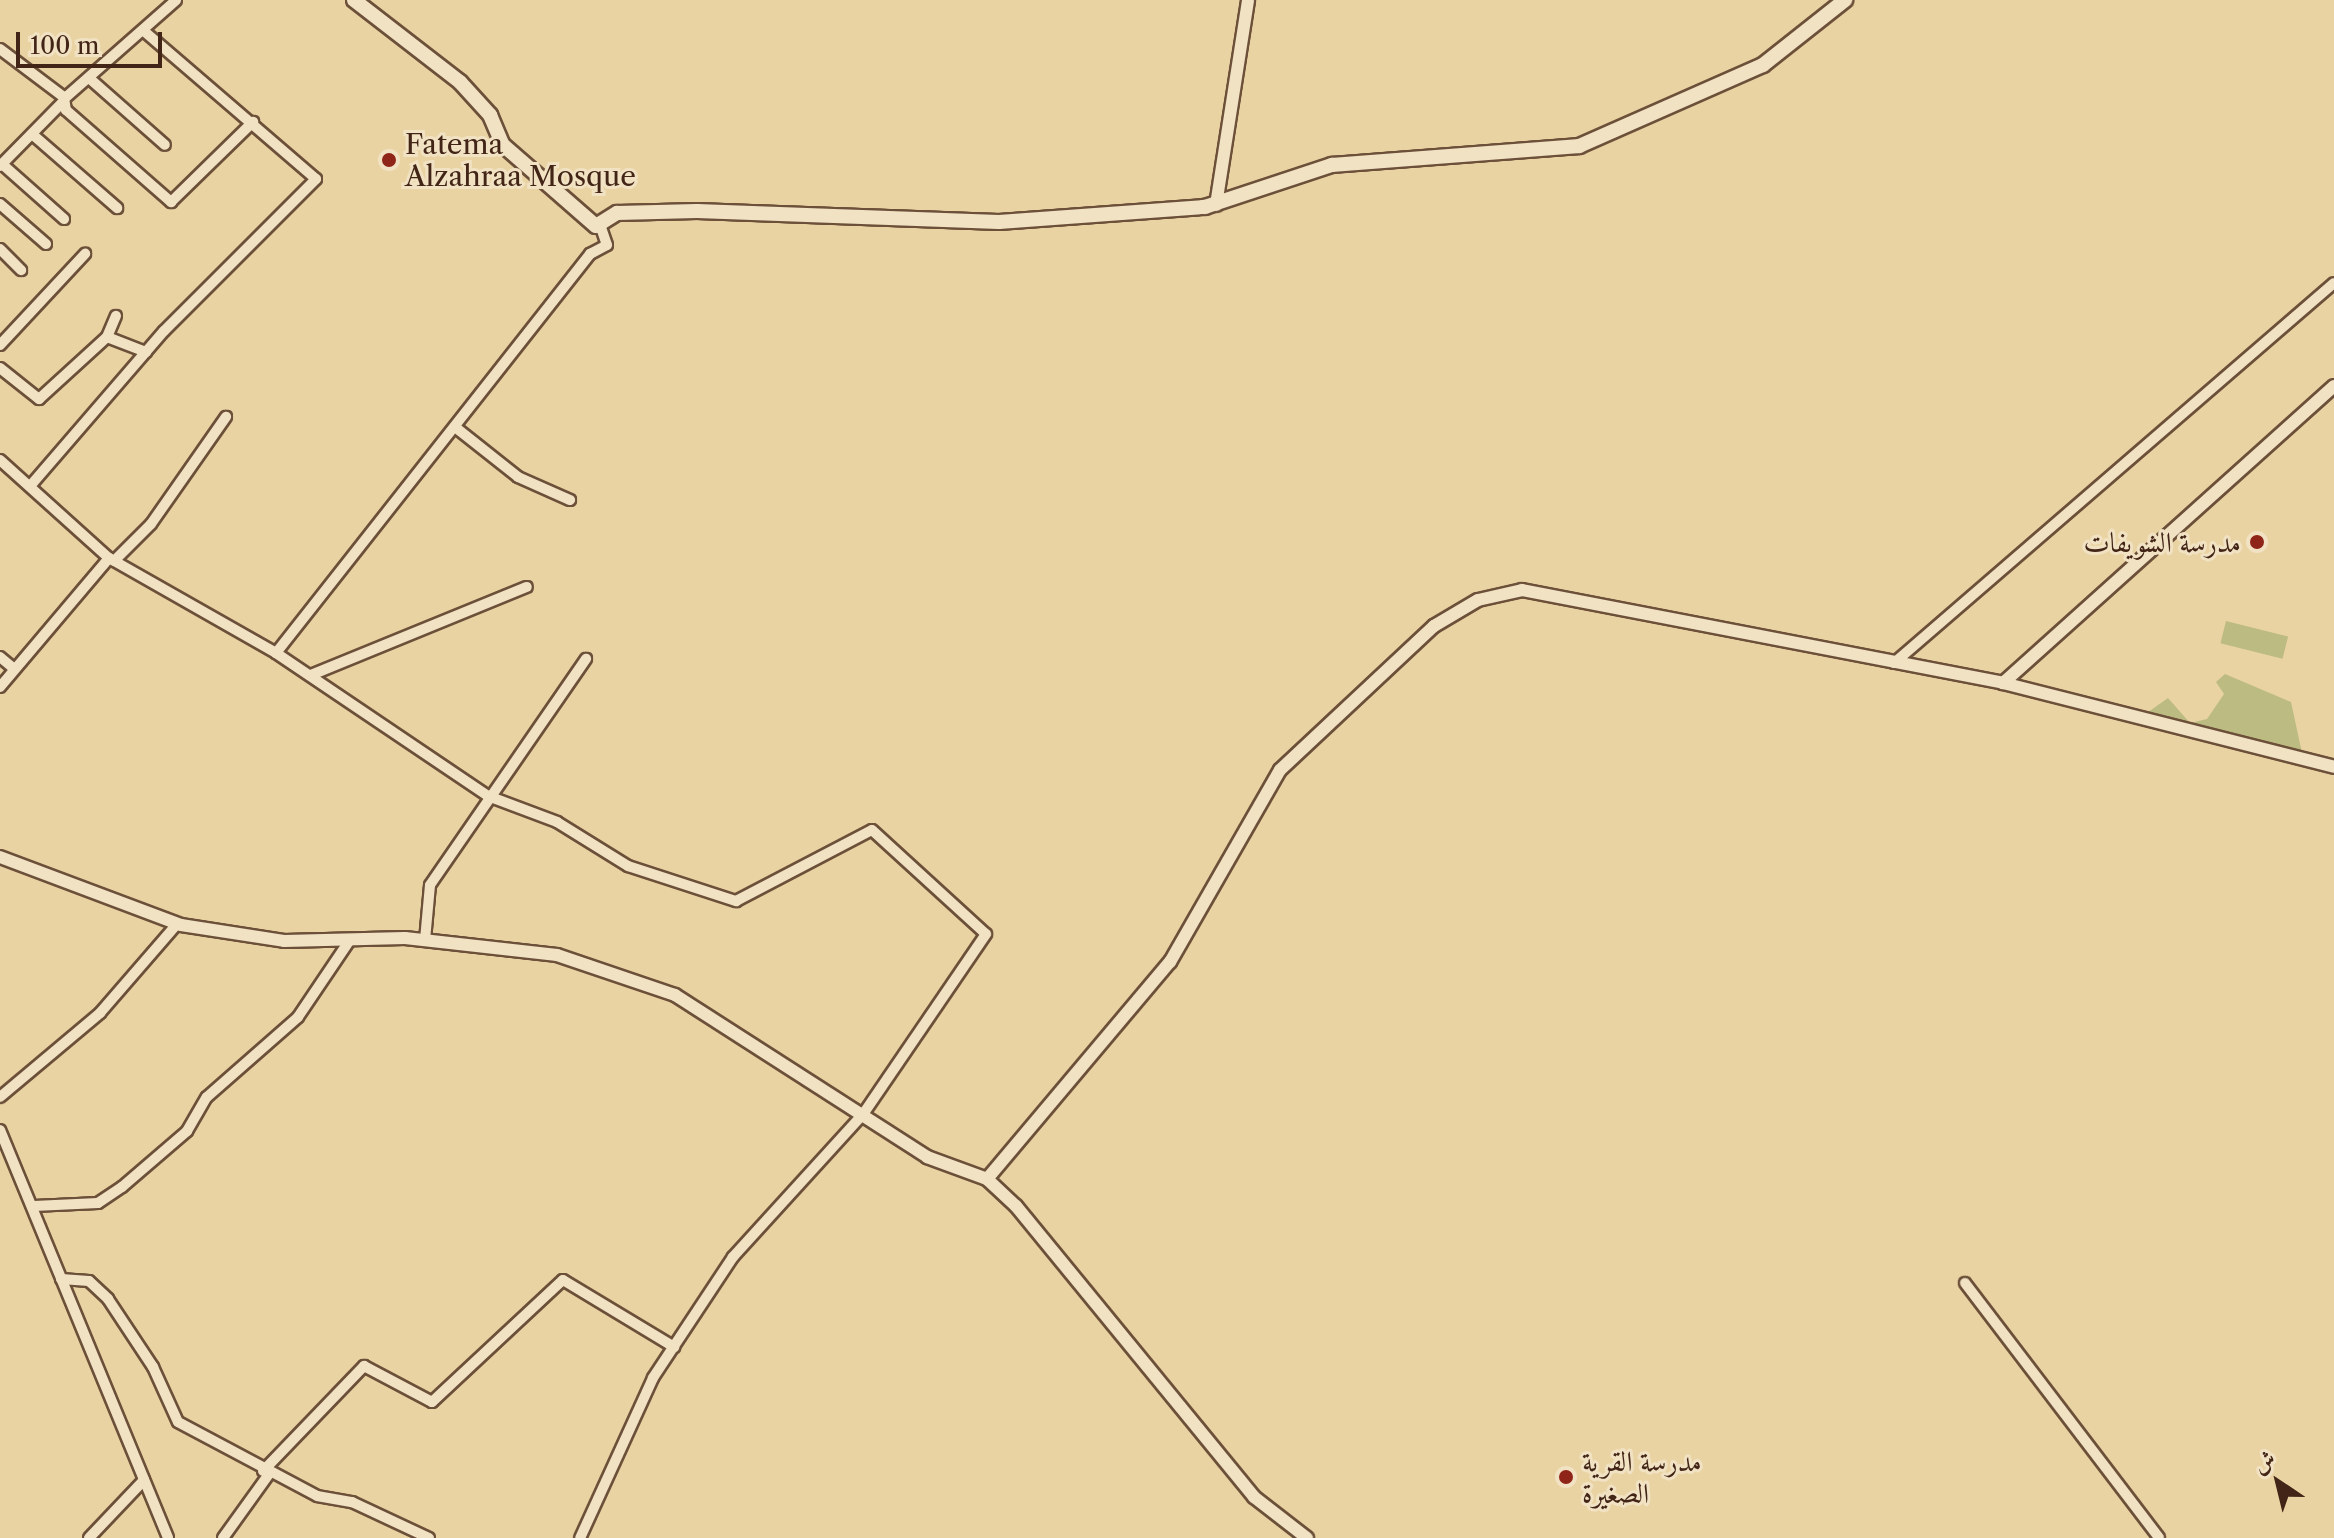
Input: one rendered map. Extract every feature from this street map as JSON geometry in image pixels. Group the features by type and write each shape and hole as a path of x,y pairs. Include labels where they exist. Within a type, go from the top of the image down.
{"main road":[{"path":"361,2 460,82 490,115 503,145 587,224 600,225 617,213 682,211 999,222 1216,205 1332,165 1579,146 1763,65 1845,0"}],"street":[{"path":"64,219 1,165 63,100 176,0"},
{"path":"1216,205 1248,0"},
{"path":"31,485 146,352 316,179 144,31"},
{"path":"0,49 63,100 171,202 253,122"},
{"path":"89,78 165,145"},
{"path":"32,134 117,208"},
{"path":"0,204 46,244"},
{"path":"276,653 590,254 607,245 600,225"},
{"path":"0,249 21,270"},
{"path":"0,345 85,254"},
{"path":"1894,663 2334,283"},
{"path":"0,368 39,399 107,337 116,316"},
{"path":"107,337 146,352"},
{"path":"2003,683 2334,386"},
{"path":"0,687 12,667 112,560 151,524 226,417"},
{"path":"455,427 518,477 570,500"},
{"path":"0,460 112,560 276,653 488,796 557,822 628,866 736,901 872,830 986,934 864,1113 733,1257 674,1347 580,1538"},
{"path":"311,675 527,587"},
{"path":"987,1179 1170,962 1280,770 1434,626 1478,600 1522,590 2003,683 2334,767"},
{"path":"0,657 12,667"},
{"path":"425,940 430,885 488,796 586,659"},
{"path":"0,857 177,924 284,941 425,940 557,955 675,995 864,1113 927,1157 987,1179 1016,1206 1254,1497 1307,1538"},
{"path":"0,1097 100,1013 177,924"},
{"path":"34,1206 98,1203 122,1187 187,1131 207,1097 298,1017 350,940"},
{"path":"0,1130 34,1206 168,1538"},
{"path":"61,1279 89,1281 108,1299 153,1367 178,1422 266,1473 429,1538"},
{"path":"223,1538 266,1473 364,1366 432,1402 563,1280 674,1347"},
{"path":"1965,1283 2159,1538"},
{"path":"89,1538 144,1480"}],"shaded area":[{"path":"2226,621 2288,636 2283,659 2220,643"},
{"path":"2225,674 2291,702 2302,753 2144,715 2168,698 2190,723 2207,719 2224,694 2216,682"}],"place":[{"name":"Fatema Alzahraa Mosque","path":"389,160"},
{"name":"مدرسة الشويفات","path":"2257,542"},
{"name":"مدرسة القرية الصغيرة","path":"1566,1477"}]}
